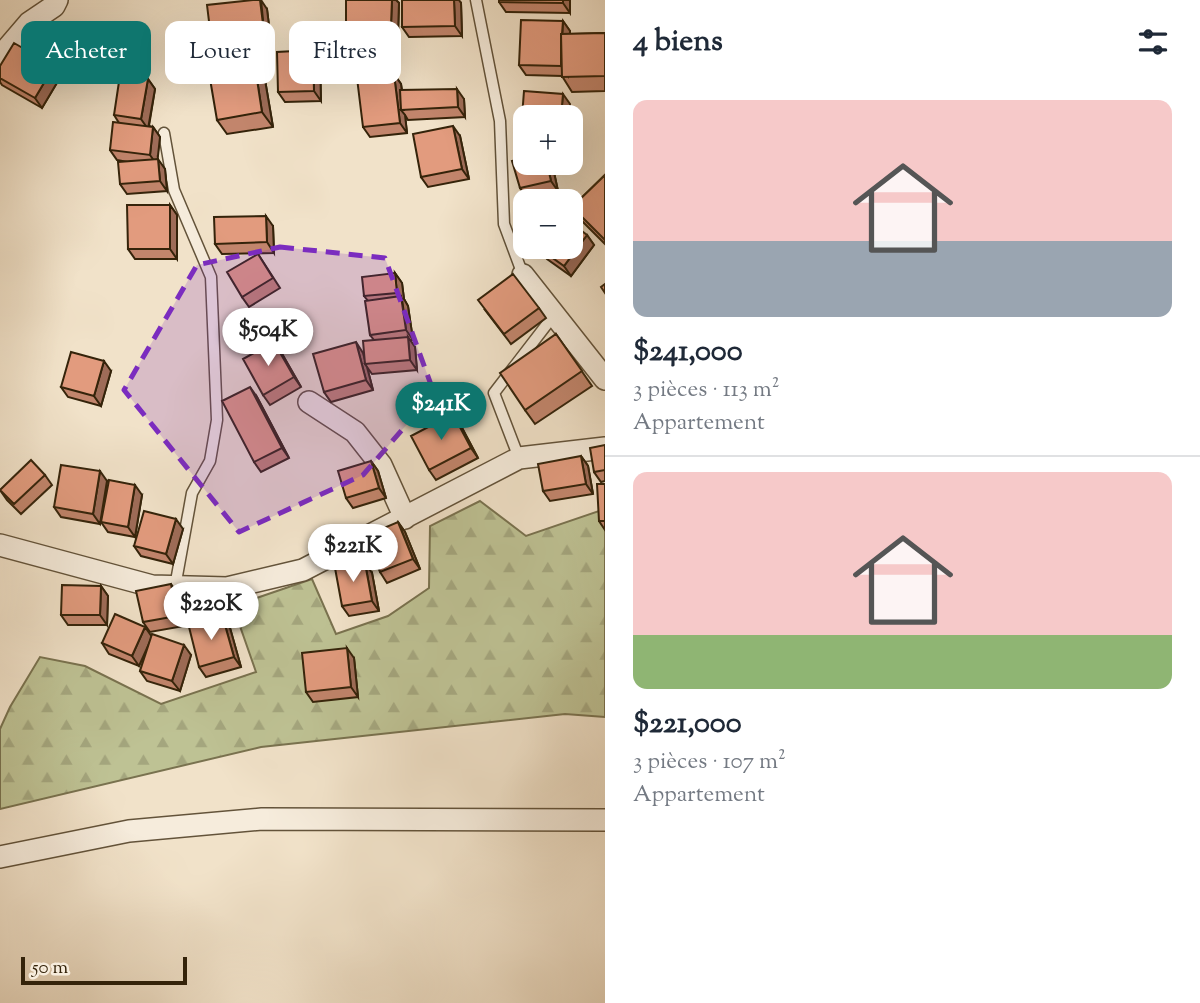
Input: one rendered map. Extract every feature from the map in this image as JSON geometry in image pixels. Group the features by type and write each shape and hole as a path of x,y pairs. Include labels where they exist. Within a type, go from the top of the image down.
{"street":[{"path":"0,57 29,23 54,6 57,0"},
{"path":"523,275 605,379"},
{"path":"309,402 355,432 381,465 404,518"},
{"path":"0,545 152,586 227,588 303,570 519,458 605,448"},
{"path":"0,857 129,831 262,819 605,820"}],"lane":[{"path":"476,0 482,19 500,121 504,224 523,275"},
{"path":"164,133 174,190 211,277 217,420 210,461 192,493 175,587"},
{"path":"519,458 495,393 554,315"}],"highlighted area":[{"path":"280,247 385,258 434,393 363,475 239,532 124,390 197,265"}],"green space":[{"path":"480,501 526,536 605,509 605,717 565,714 261,747 0,809 0,729 40,657 85,666 161,704 256,672 233,606 312,579 336,634 388,616 429,588 430,526"}],"building":[{"path":"260,0 263,21 209,21 207,5"},
{"path":"346,0 392,0 391,21 346,21"},
{"path":"402,0 454,0 455,26 402,27"},
{"path":"563,0 563,3 499,2"},
{"path":"521,20 563,21 561,66 519,65"},
{"path":"605,33 605,76 562,77 561,34"},
{"path":"14,43 21,47 21,84 43,84 35,98 0,78 0,66"},
{"path":"289,51 289,84 314,84 314,91 278,92 277,52"},
{"path":"119,84 147,84 141,119 114,115"},
{"path":"211,84 258,84 262,112 217,120"},
{"path":"358,84 395,84 400,123 363,127"},
{"path":"457,89 458,107 401,110 400,90"},
{"path":"524,91 563,94 562,105 523,105"},
{"path":"113,122 153,127 150,155 110,150"},
{"path":"453,126 462,169 421,177 413,134"},
{"path":"158,159 160,181 120,184 118,162"},
{"path":"516,175 550,175 551,181 520,188"},
{"path":"605,175 605,240 583,218 583,196"},
{"path":"127,205 170,205 170,249 128,249"},
{"path":"266,216 267,242 215,244 214,217"},
{"path":"258,254 273,278 242,297 227,272"},
{"path":"554,259 569,259 564,266"},
{"path":"395,273 397,293 364,296 362,277"},
{"path":"513,274 539,308 504,334 478,300"},
{"path":"401,296 406,330 370,335 365,301"},
{"path":"556,334 582,371 525,410 500,373"},
{"path":"408,337 410,360 365,364 363,341"},
{"path":"274,342 294,377 263,395 243,359"},
{"path":"356,342 366,380 324,392 313,354"},
{"path":"71,352 104,361 94,396 61,387"},
{"path":"250,387 282,448 254,462 222,401"},
{"path":"453,414 471,448 429,470 411,436"},
{"path":"605,445 605,470 594,472 590,448"},
{"path":"581,456 586,484 543,491 538,464"},
{"path":"31,460 45,475 14,504 0,490"},
{"path":"371,461 379,488 346,498 338,471"},
{"path":"61,465 100,471 93,514 54,507"},
{"path":"109,480 135,485 128,527 101,522"},
{"path":"597,484 605,484 605,521 599,521"},
{"path":"144,511 176,519 166,554 134,546"},
{"path":"398,522 413,559 380,572 365,536"},
{"path":"365,563 372,601 342,606 335,568"},
{"path":"171,584 177,616 143,622 136,591"},
{"path":"62,585 101,586 100,615 61,615"},
{"path":"115,614 145,627 132,656 102,643"},
{"path":"223,618 234,657 199,667 189,627"},
{"path":"152,634 184,645 172,681 140,671"},
{"path":"347,648 351,687 306,692 302,653"}]}
